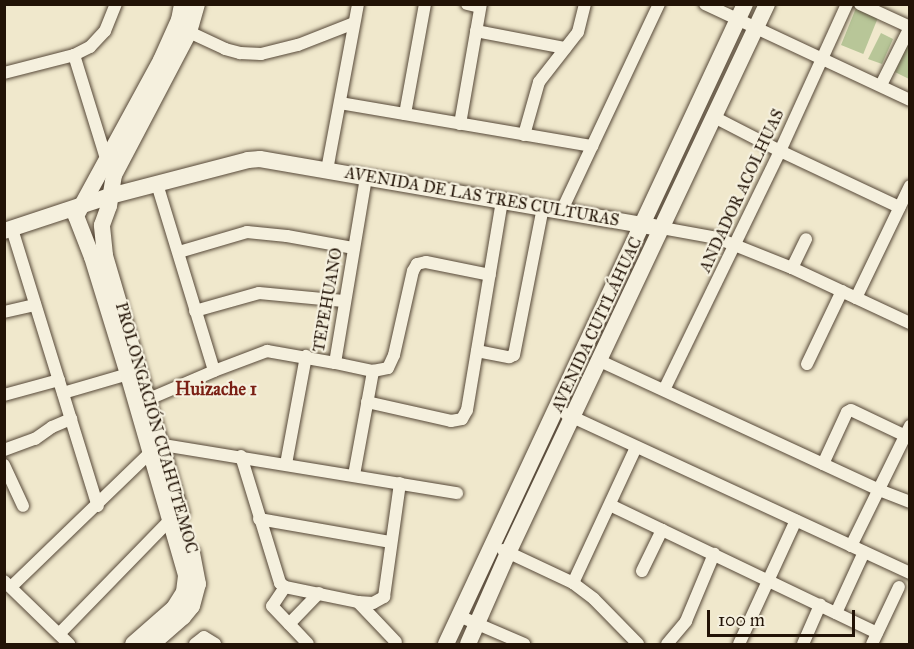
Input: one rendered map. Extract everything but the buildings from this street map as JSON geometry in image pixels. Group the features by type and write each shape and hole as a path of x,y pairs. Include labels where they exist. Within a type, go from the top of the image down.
{"street":[{"path":"4,73 74,54 99,40 112,17 116,4"},
{"path":"79,206 161,60 179,20 182,4"},
{"name":"PROLONGACIÓN CUAHUTEMOC","path":"133,645 174,608 184,592 186,575 171,519 149,399 105,255 102,225 114,175 189,32 197,4"},
{"path":"327,170 358,4"},
{"path":"405,114 425,4"},
{"path":"460,124 481,6 467,4"},
{"path":"524,135 539,82 578,32 585,4"},
{"path":"562,210 659,4"},
{"path":"705,4 742,11 757,27 909,100"},
{"name":"AVENIDA CUITLÁHUAC","path":"468,645 508,553 767,4"},
{"name":"ANDADOR ACOLHUAS","path":"664,390 780,151 847,4"},
{"path":"860,4 909,27 881,85"},
{"name":"AVENIDA CUITLÁHUAC","path":"446,645 491,544 557,410 742,11"},
{"path":"189,32 225,49 240,53 261,54 298,45 354,23"},
{"path":"476,31 565,48"},
{"path":"74,54 105,160 114,175"},
{"path":"340,103 592,146"},
{"path":"714,117 899,207"},
{"name":"AVENIDA DE LAS TRES CULTURAS","path":"8,230 110,196 248,160 327,170 717,238 792,268 909,323"},
{"name":"TEPEHUANO","path":"149,399 214,370 267,351 306,356 335,363 366,177"},
{"path":"157,184 214,370"},
{"path":"856,298 909,186"},
{"path":"367,402 451,421 462,419 467,410 502,200"},
{"name":"PROLONGACIÓN CUAHUTEMOC","path":"79,206 76,216 78,225 92,257 128,374 157,448 198,584 192,606 152,645"},
{"path":"477,351 513,357 543,207"},
{"path":"8,230 35,305 98,506"},
{"path":"179,252 247,232 354,248"},
{"path":"792,268 806,238"},
{"path":"335,363 373,371 386,370 391,363 413,271 417,264 426,262 490,275"},
{"path":"807,364 842,291"},
{"path":"195,311 259,293 344,301"},
{"path":"4,312 35,305"},
{"path":"285,464 306,356"},
{"path":"600,361 909,502"},
{"path":"354,475 373,371"},
{"path":"63,393 128,374"},
{"path":"4,395 59,380"},
{"path":"557,410 909,573"},
{"path":"823,464 847,412 851,410 908,433 851,546"},
{"path":"4,450 35,440 52,427 71,419"},
{"path":"573,584 636,447"},
{"path":"69,645 8,584 98,506 157,448 241,456 457,493"},
{"path":"241,456 276,577 285,587 358,602 373,603 384,597 400,483"},
{"path":"4,465 23,506"},
{"path":"610,505 836,613 875,639 898,587"},
{"path":"59,634 171,519"},
{"path":"260,519 391,542"},
{"path":"739,645 796,520"},
{"path":"642,571 662,530"},
{"path":"491,544 573,584 594,599 638,645"},
{"path":"836,613 864,552"},
{"path":"667,645 686,621 714,554"},
{"path":"285,587 272,605 308,645"},
{"path":"289,624 319,593"},
{"path":"358,602 396,642"},
{"path":"803,645 820,605"},
{"path":"459,616 524,645"},
{"path":"195,645 204,637 216,645"}],"green space":[{"path":"856,8 878,17 863,54 841,45"},
{"path":"881,33 893,39 882,64 868,59"},
{"path":"909,42 910,79 895,72"}],"district":[{"name":"Huizache 1","path":"216,389"}]}
